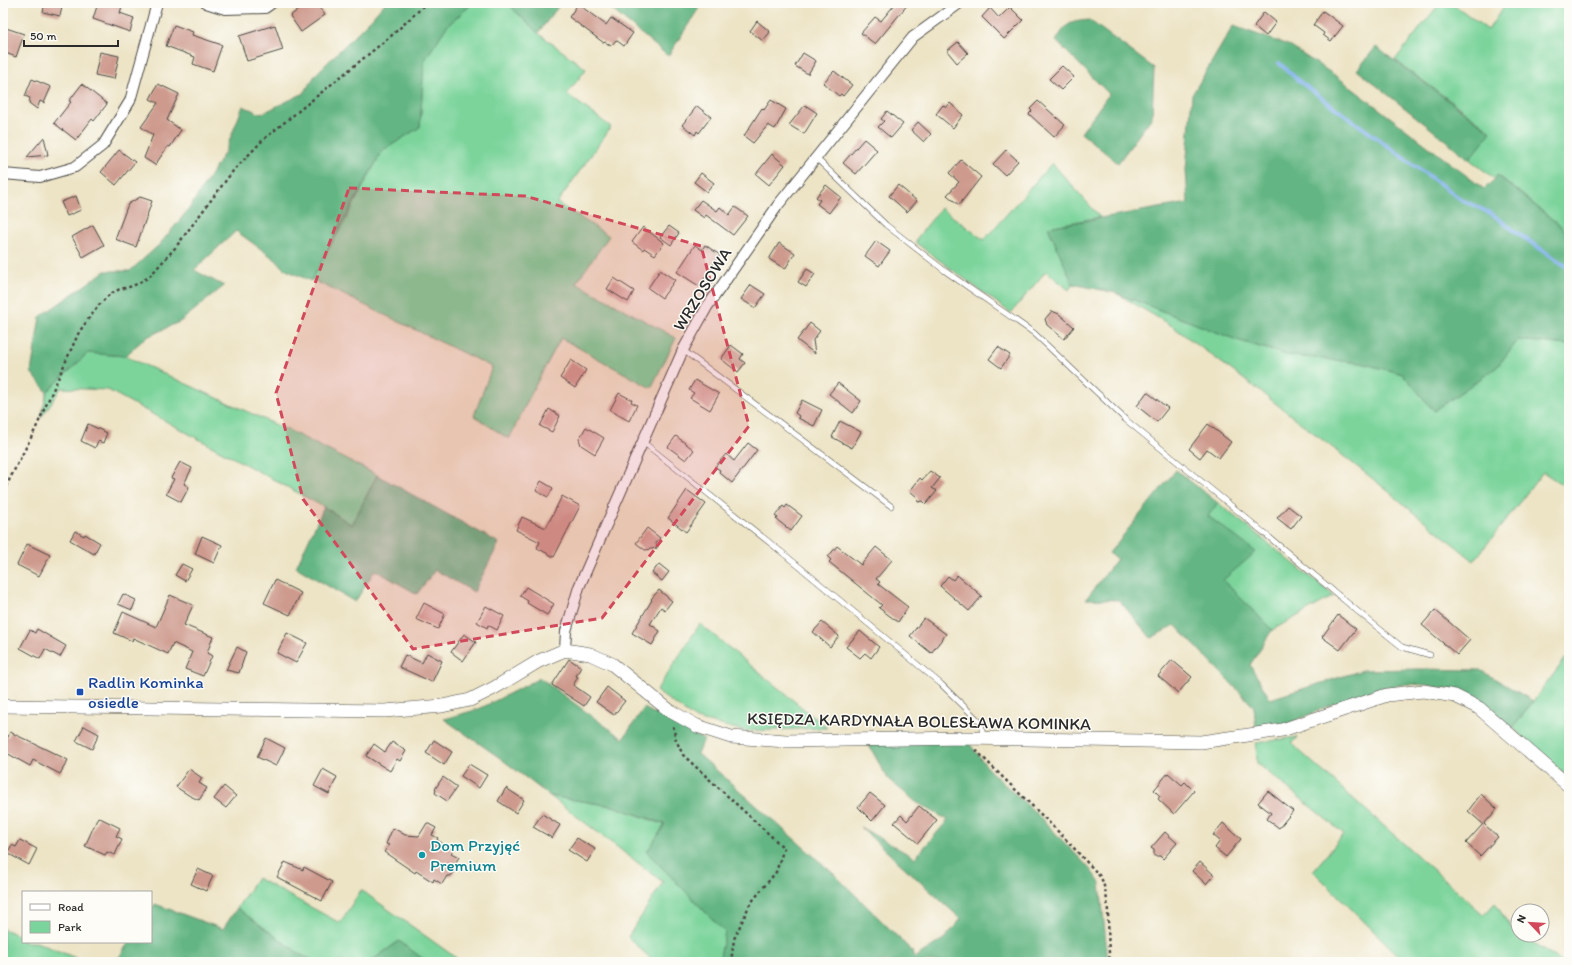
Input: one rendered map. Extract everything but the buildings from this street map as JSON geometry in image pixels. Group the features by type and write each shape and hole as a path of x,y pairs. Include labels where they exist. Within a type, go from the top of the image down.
{"street":[{"path":"3,174 40,177 74,167 103,145 130,101 157,3"},
{"path":"206,3 225,9 265,8 272,3"},
{"name":"WRZOSOWA","path":"565,650 566,631 579,587 683,350 706,307 778,205 912,37 960,3"},
{"path":"3,706 385,711 415,710 470,700 494,688 539,661 565,650"},
{"name":"KSIĘDZA KARDYNAŁA BOLESŁAWA KOMINKA","path":"565,650 590,654 612,664 670,711 697,726 731,737 786,741 965,738 1201,742 1282,730 1387,695 1423,691 1455,696 1479,708 1569,786"}],"lane":[{"path":"816,158 886,225 945,271 1034,333 1126,420 1356,610 1402,647 1430,655"},
{"path":"683,350 891,506"},
{"path":"643,442 784,554 941,684 982,723 984,739"}],"path":[{"path":"3,492 35,430 79,332 99,305 110,294 120,289 133,286 149,277 175,248 233,171 260,142 391,36 427,3"},
{"path":"670,711 676,740 683,755 784,848 776,872 750,904 734,939 731,962"},
{"path":"965,738 1006,781 1060,832 1101,879 1108,906 1108,950 1110,962"}],"highlighted area":[{"path":"349,188 525,196 701,246 749,426 602,618 413,649 303,499 276,393"}],"green space":[{"path":"385,3 473,3 447,26 424,61 420,127 382,151 311,281 284,269 276,260 236,231 194,270 224,286 181,321 145,338 125,356 88,353 47,392 31,372 40,317 105,271 130,271 159,245 189,209 225,152 243,106 261,114 304,93 316,74"},
{"path":"473,3 507,3 538,33 586,69 567,94 611,127 557,203 609,236 576,283 676,338 651,388 561,338 509,439 474,416 492,367 311,279 344,223 382,151 420,127 424,61 447,26"},
{"path":"507,3 561,3 538,33"},
{"path":"604,3 692,3 699,8 668,56"},
{"path":"1440,3 1452,3 1488,30 1506,3 1569,3 1569,233 1498,175 1495,179 1469,159 1491,131 1395,60"},
{"path":"1089,20 1154,68 1152,117 1118,163 1081,133 1109,94 1056,41 1069,24"},
{"path":"1233,26 1288,45 1336,76 1484,189 1495,179 1497,175 1569,233 1569,345 1518,340 1497,367 1434,411 1403,374 1361,363 1287,355 1237,340 1116,293 1073,284 1048,227 1188,203 1186,170 1192,95"},
{"path":"1376,47 1491,132 1469,159 1357,70"},
{"path":"1052,163 1100,217 1048,227 1073,284 1069,290 1046,271 1011,313 916,243 917,238 941,208 984,240"},
{"path":"1116,293 1237,340 1287,355 1361,363 1403,374 1434,411 1497,367 1518,340 1569,345 1569,489 1543,472 1474,561 1373,479 1257,389 1172,326"},
{"path":"88,353 125,356 292,432 377,475 352,525 324,507 108,390 61,388 41,418 47,392"},
{"path":"1176,470 1218,503 1208,516 1256,552 1223,580 1272,630 1250,665 1270,699 1363,670 1418,669 1480,670 1533,701 1513,728 1473,695 1427,685 1407,684 1377,689 1333,704 1288,724 1256,729 1254,707 1175,625 1151,638 1119,600 1086,599 1117,559 1109,553"},
{"path":"377,475 499,543 474,592 435,570 417,594 375,570 355,602 296,567 324,507 352,525"},
{"path":"1218,503 1334,596 1272,630 1223,580 1255,552 1208,516"},
{"path":"700,624 827,728 745,731 696,719 656,691"},
{"path":"1569,654 1569,778 1513,728"},
{"path":"540,678 623,739 644,708 704,740 697,753 835,875 912,951 914,958 945,938 961,919 860,827 915,858 948,820 916,802 888,779 866,740 965,738 991,772 1037,814 1090,869 1100,883 1108,962 719,962 725,932 647,852 665,824 613,806 550,796 500,758 444,719 479,709"},
{"path":"1297,737 1292,743 1302,753 1484,915 1495,903 1510,926 1510,943 1533,943 1563,962 1405,962 1313,871 1344,834 1257,763 1256,743"},
{"path":"550,796 613,806 665,825 647,852 725,932 719,962 654,962 628,937 663,882"},
{"path":"257,878 340,923 361,890 462,962 427,962 399,941 370,962 317,962 301,955 237,908"},
{"path":"155,904 223,929 237,908 301,955 317,962 116,962 128,943 152,943 152,908"},
{"path":"3,929 22,937 22,943 38,943 76,958 74,962 3,962"},
{"path":"399,941 427,962 370,962"}],"waterway":[{"path":"1279,63 1300,82 1462,200 1492,214 1569,268"}],"place":[{"name":"Radlin Kominka osiedle","path":"80,692"},
{"name":"Dom Przyjęć Premium","path":"422,855"}]}
